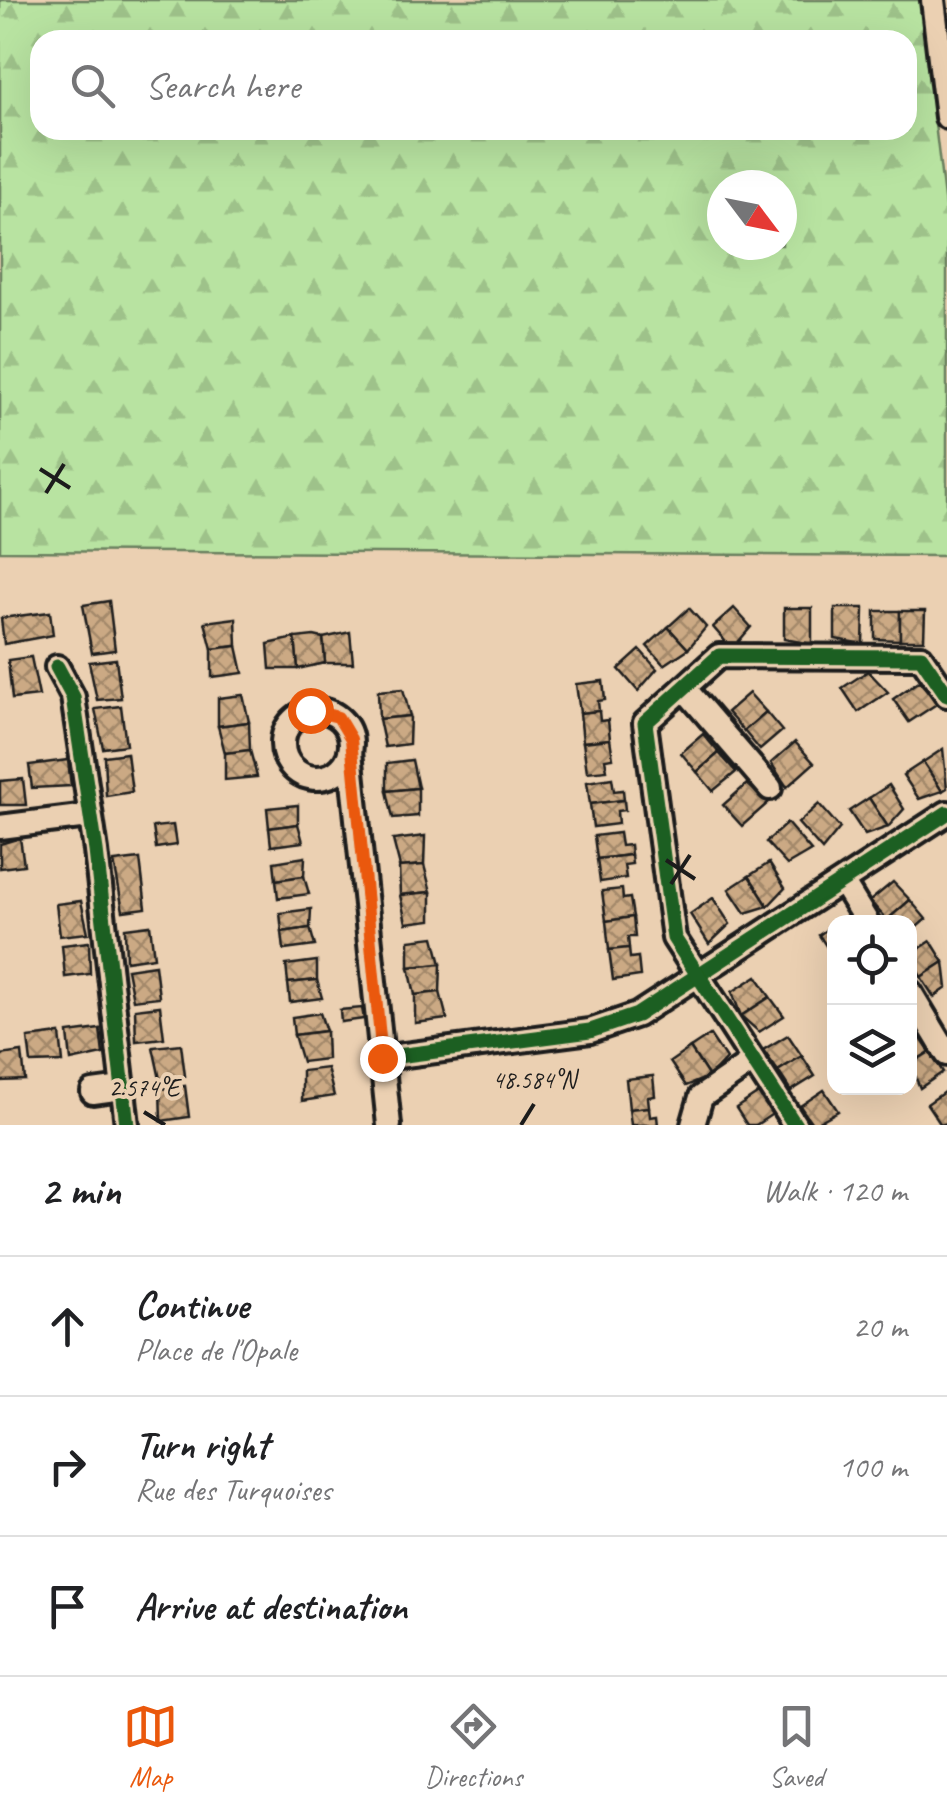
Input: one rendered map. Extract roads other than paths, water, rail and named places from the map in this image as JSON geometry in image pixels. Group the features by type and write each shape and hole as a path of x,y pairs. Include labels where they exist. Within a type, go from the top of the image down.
{"street":[{"path":"934,0 947,117"},
{"path":"795,1125 674,938 644,724 719,656 922,657 947,695"},
{"path":"56,667 73,698 96,852 127,1125"},
{"path":"684,688 770,788"},
{"path":"350,752 389,1125"},
{"path":"382,1058 590,1031 637,1015 947,813"},
{"path":"0,828 88,816"},
{"path":"843,883 863,915"},
{"path":"917,1004 947,1054"},
{"path":"693,1125 701,1097 753,1061"},
{"path":"93,1092 122,1088"}]}
